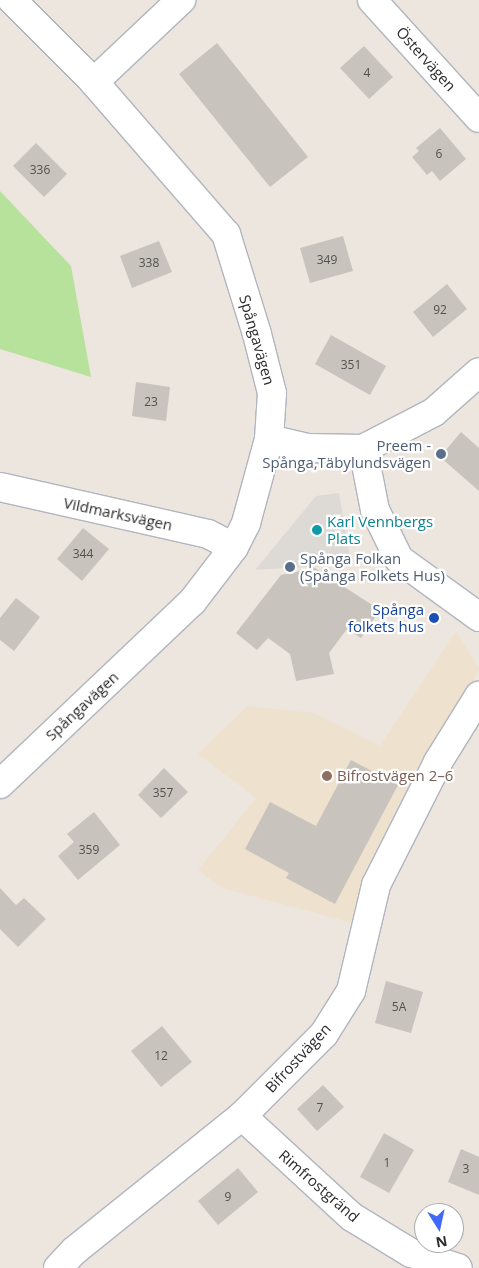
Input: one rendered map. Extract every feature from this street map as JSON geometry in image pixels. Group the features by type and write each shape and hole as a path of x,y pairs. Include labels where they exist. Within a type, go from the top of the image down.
{"street":[{"name":"Spångavägen","path":"0,784 192,602 234,547 246,523 269,439 272,393 257,334 226,234 94,82 12,0"},
{"path":"94,82 181,0"},
{"name":"Östervägen","path":"372,0 479,118"},
{"path":"269,439 307,448 363,448 390,437 434,412 479,372"},
{"path":"363,448 374,510 399,560 479,617"},
{"name":"Vildmarksvägen","path":"0,487 208,534 234,547"},
{"name":"Bifrostvägen","path":"58,1268 74,1251 242,1116 324,1034 351,991 376,885 438,762 479,696"},
{"name":"Rimfrostgränd","path":"242,1116 352,1217 406,1260 458,1268"}],"shaded area":[{"name":"Karl Vennbergs Plats","path":"339,493 351,564 255,570 316,496"},
{"name":"Bifrostvägen 2–6","path":"456,631 479,669 353,923 222,888 198,870 256,798 198,754 247,706 314,713 380,746"}],"green space":[{"path":"0,191 71,266 91,377 0,349"}],"building":[{"path":"217,43 308,157 270,187 179,74"},
{"path":"364,46 393,77 369,99 340,68"},
{"path":"440,128 466,159 440,181 432,171 427,175 412,157 419,151 416,148"},
{"path":"36,143 67,174 44,197 13,166"},
{"path":"343,236 353,271 310,283 300,248"},
{"path":"159,241 172,272 132,288 120,256"},
{"path":"447,284 467,309 433,337 413,312"},
{"path":"331,335 386,366 370,395 315,364"},
{"path":"136,382 170,387 166,421 132,416"},
{"path":"461,432 479,448 479,491 440,457"},
{"path":"83,528 109,549 82,581 57,559"},
{"path":"315,568 380,610 361,638 347,629 329,653 334,674 296,681 290,654 268,638 257,650 236,633 281,575"},
{"path":"16,598 40,617 14,651 0,640 0,618"},
{"path":"351,760 398,785 335,904 286,878 289,873 245,849 270,802 316,826"},
{"path":"164,768 188,792 161,818 138,795"},
{"path":"94,812 120,845 78,880 58,856 74,842 67,834"},
{"path":"0,888 16,905 24,898 46,919 18,947 0,929"},
{"path":"386,981 423,992 411,1033 375,1023"},
{"path":"162,1026 192,1062 161,1087 131,1051"},
{"path":"323,1085 344,1107 317,1131 297,1109"},
{"path":"384,1133 414,1150 389,1193 360,1177"},
{"path":"461,1149 479,1157 479,1195 448,1182"},
{"path":"238,1168 258,1192 218,1225 198,1201"}],"place":[{"name":"Preem - Spånga,Täbylundsvägen","path":"441,454"},
{"name":"Karl Vennbergs Plats","path":"317,530"},
{"name":"Spånga Folkan (Spånga Folkets Hus)","path":"290,567"},
{"name":"Spånga folkets hus","path":"434,618"},
{"name":"Bifrostvägen 2–6","path":"327,776"}]}
